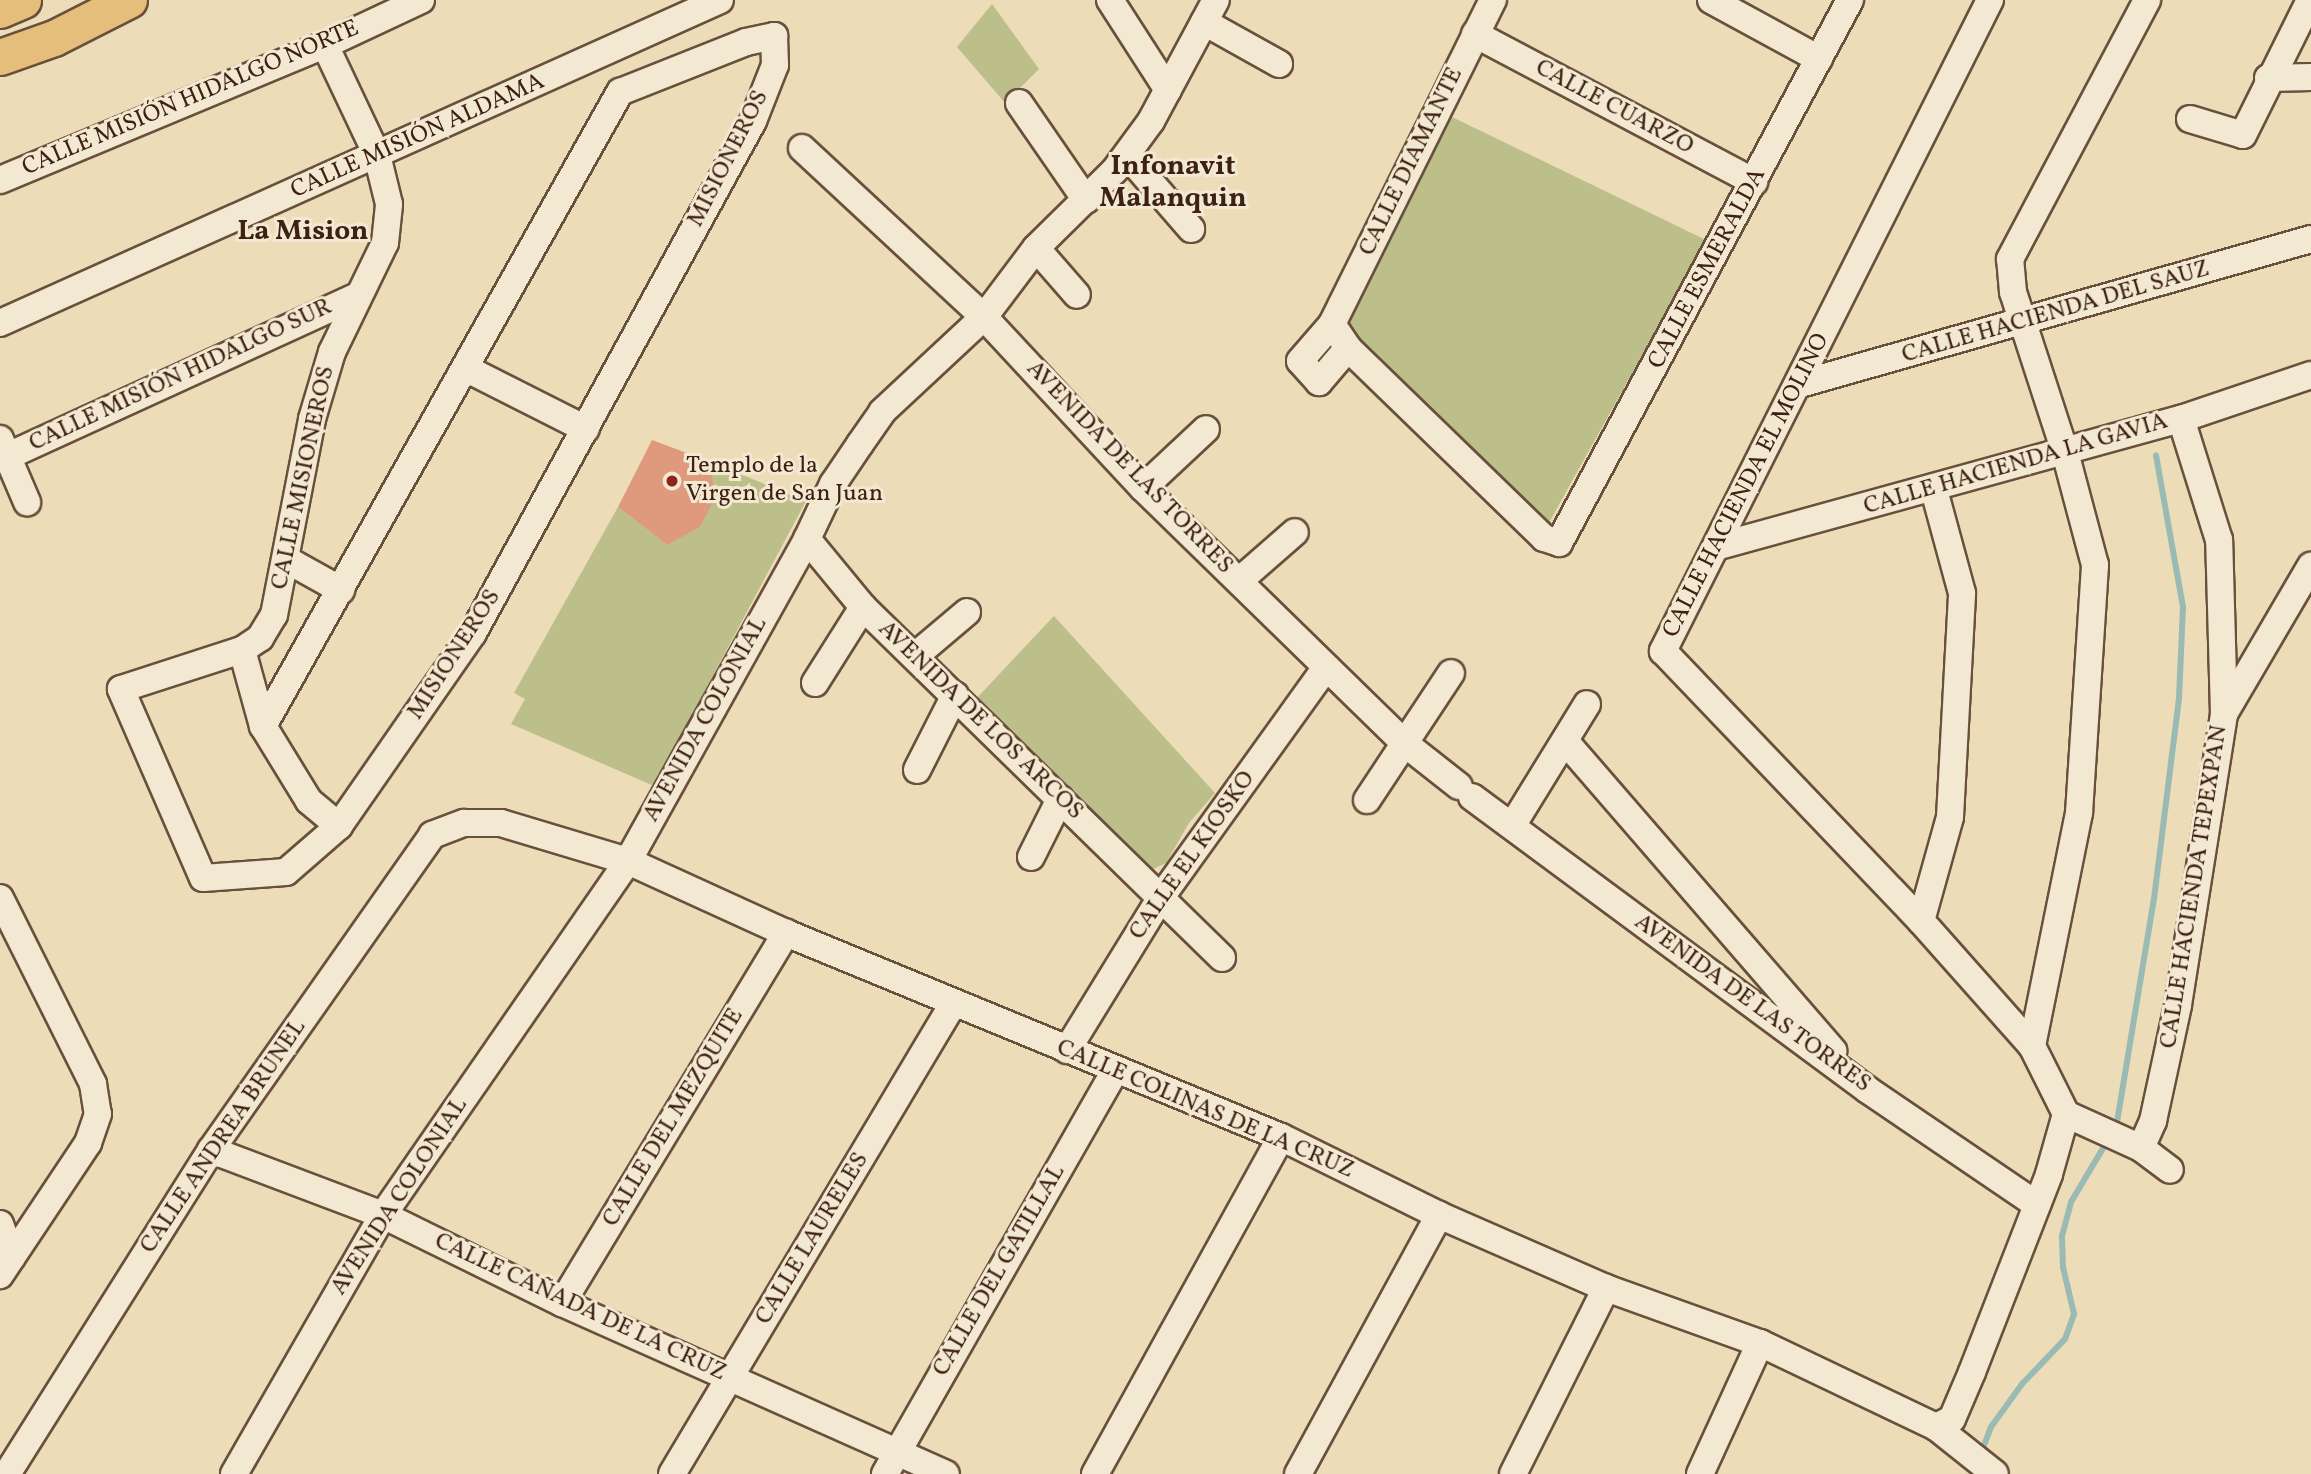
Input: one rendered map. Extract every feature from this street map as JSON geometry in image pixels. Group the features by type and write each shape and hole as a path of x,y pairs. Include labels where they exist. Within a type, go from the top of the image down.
{"main road":[{"path":"0,10 23,0"},
{"path":"0,57 54,38 128,0"}],"street":[{"name":"CALLE MISIÓN HIDALGO NORTE","path":"0,180 325,45 421,0"},
{"name":"CALLE MISIÓN ALDAMA","path":"0,323 720,0"},
{"path":"1110,0 1168,90"},
{"name":"CALLE DIAMANTE","path":"1348,348 1319,382 1300,361 1332,324 1493,0"},
{"path":"1711,0 1819,59"},
{"name":"CALLE ESMERALDA","path":"1348,348 1544,538 1559,543 1565,538 1850,0"},
{"name":"CALLE HACIENDA EL MOLINO","path":"1990,0 1719,546 1663,651 1921,921 2032,1046 2066,1114"},
{"path":"2032,1046 2079,813 2095,565 2065,452 2013,292 2010,259 2147,0"},
{"path":"2190,119 2243,135 2268,78 2310,0"},
{"path":"1210,11 1279,64"},
{"name":"AVENIDA COLONIAL","path":"234,1474 383,1215 628,861 807,538 833,484 882,412 984,317 1036,248 1086,200 1126,155 1168,90 1210,11"},
{"name":"CALLE CUARZO","path":"1475,34 1754,182"},
{"name":"MISIONEROS","path":"242,650 121,689 203,878 286,872 339,826 473,634 753,121 775,65 774,36 746,42 620,92 467,369 263,726"},
{"name":"CALLE MISIONEROS","path":"242,650 260,638 274,615 313,419 332,352 355,297 385,243 389,204 377,155 325,45"},
{"path":"2268,78 2311,78"},
{"path":"1019,103 1086,200"},
{"name":"AVENIDA DE LAS TORRES","path":"802,148 984,317 1143,488 1403,742 1465,792 1868,1090 2037,1205"},
{"path":"1126,155 1191,229"},
{"name":"CALLE HACIENDA DEL SAUZ","path":"1800,384 2025,323 2311,239"},
{"path":"1036,248 1077,295"},
{"name":"CALLE MISIÓN HIDALGO SUR","path":"4,448 355,297"},
{"path":"1332,324 1348,348"},
{"path":"467,369 586,429"},
{"name":"CALLE HACIENDA LA GAVIA","path":"1719,546 2181,419 2311,375"},
{"name":"CALLE HACIENDA TEPEXPAN","path":"2141,1148 2153,1121 2178,1005 2224,715 2219,540 2181,419"},
{"path":"1143,488 1206,429"},
{"path":"4,448 27,502"},
{"path":"1921,921 1950,817 1962,593 1934,489"},
{"path":"1238,581 1295,532"},
{"name":"AVENIDA DE LOS ARCOS","path":"807,538 863,607 1222,958"},
{"path":"287,560 341,590"},
{"path":"2224,715 2311,566"},
{"path":"815,683 863,607"},
{"path":"915,656 967,612"},
{"path":"242,650 263,726 309,801 339,826"},
{"name":"CALLE EL KIOSKO","path":"1067,1051 1161,897 1326,667"},
{"path":"1367,800 1451,673"},
{"path":"917,770 955,695"},
{"path":"1512,826 1587,704"},
{"path":"1565,741 1868,1090"},
{"path":"1031,857 1060,799"},
{"name":"CALLE COLINAS DE LA CRUZ","path":"464,823 501,823 628,861 786,933 953,1004 1281,1137 1439,1215 1606,1288 1760,1343 1936,1427 1995,1474"},
{"name":"CALLE ANDREA BRUNEL","path":"7,1474 211,1150 432,835 464,823"},
{"path":"0,898 93,1084 98,1114 88,1143 6,1266"},
{"name":"CALLE DEL MEZQUITE","path":"562,1303 786,933"},
{"name":"CALLE LAURELES","path":"671,1474 953,1004"},
{"name":"CALLE DEL GATILLAL","path":"890,1463 1116,1069"},
{"path":"1936,1427 1952,1419 2037,1205 2066,1114 2141,1148 2171,1170"},
{"path":"1095,1474 1281,1137"},
{"name":"CALLE CAÑADA DE LA CRUZ","path":"211,1150 383,1215 562,1303 730,1378 890,1463 947,1474"},
{"path":"1298,1474 1439,1215"},
{"path":"0,1224 6,1266"},
{"path":"1513,1474 1606,1288"},
{"path":"1700,1474 1760,1343"}],"green space":[{"path":"992,4 1039,69 1005,103 957,47"},
{"path":"1452,117 1706,240 1546,528 1365,352 1343,323"},
{"path":"711,462 806,501 654,786 511,724 525,699 514,693 618,507 667,545 700,526"},
{"path":"1054,616 1215,793 1189,823 1166,863 1149,871 973,702"}],"building":[{"name":"Templo de la Virgen de San Juan","path":"652,440 711,462 714,500 700,527 667,545 618,507"}],"waterway":[{"path":"2116,1128 2154,899 2179,698 2183,607 2156,455"},
{"path":"1981,1453 1991,1427 2022,1384 2065,1339 2074,1314 2063,1267 2062,1236 2071,1202 2108,1140"}],"place":[{"name":"Templo de la Virgen de San Juan","path":"672,481"}],"district":[{"name":"Infonavit Malanquin","path":"1173,183"},
{"name":"La Mision","path":"303,232"}]}
